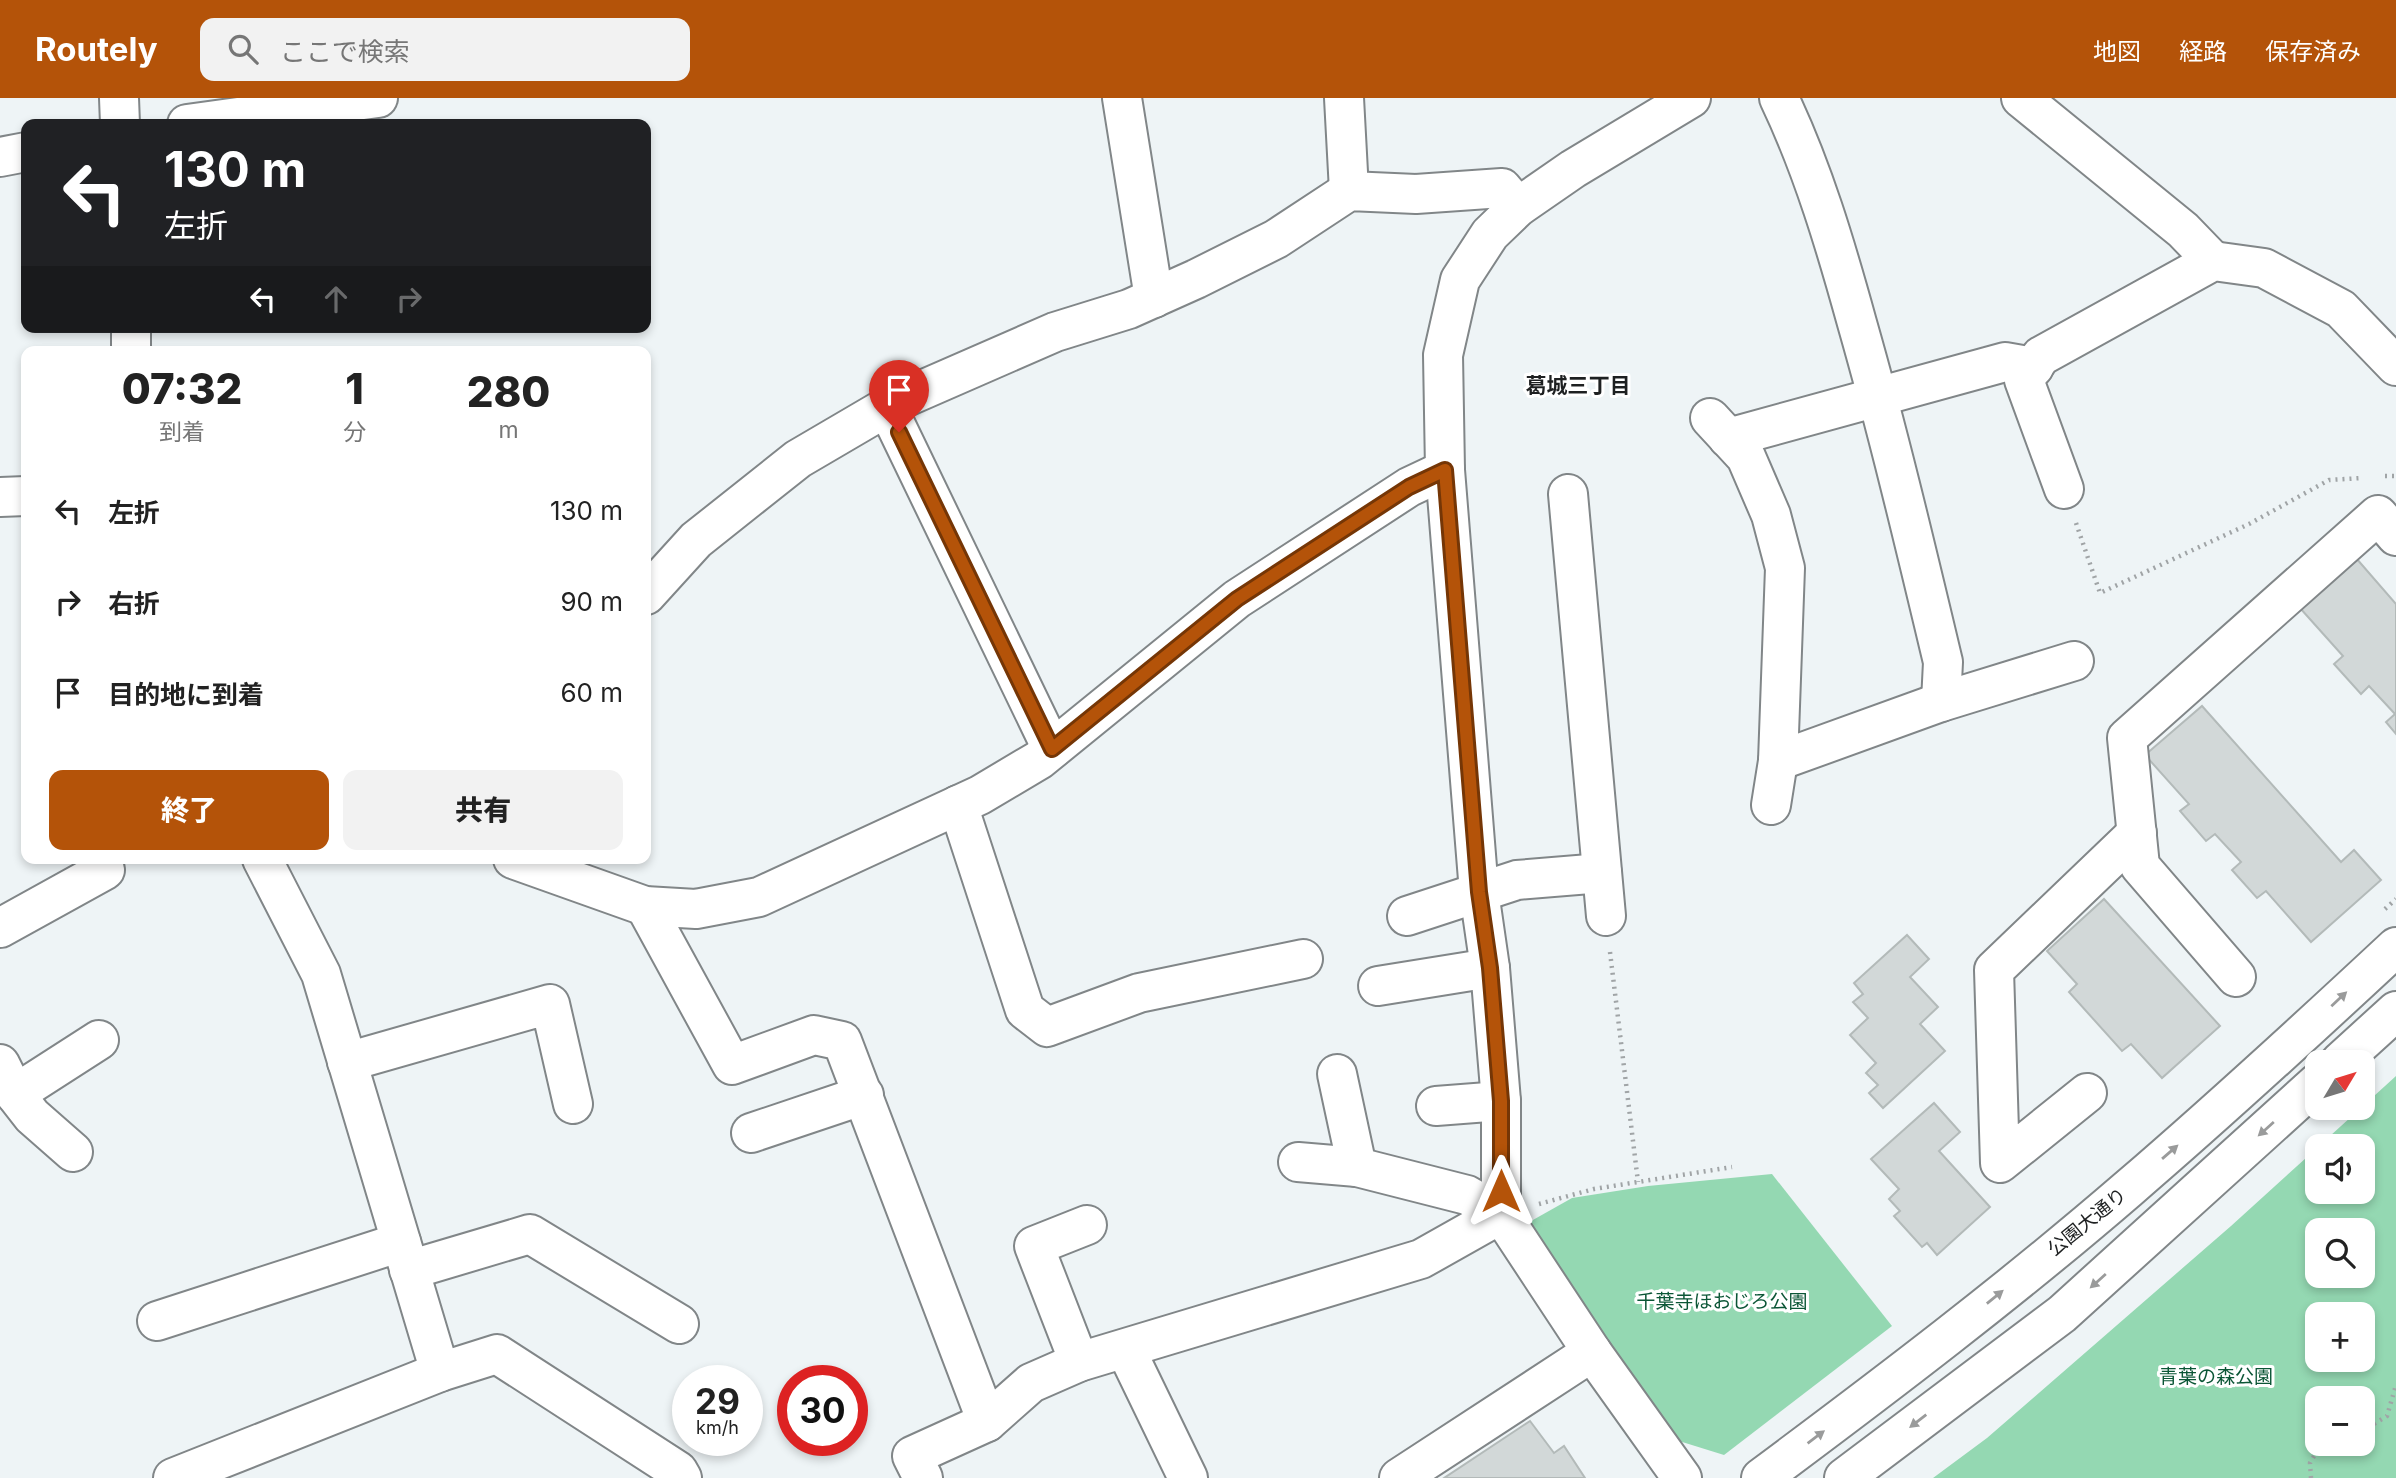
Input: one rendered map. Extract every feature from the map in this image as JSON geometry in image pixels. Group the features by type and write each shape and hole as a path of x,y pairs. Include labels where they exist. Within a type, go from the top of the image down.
{"street":[{"path":"119,98 120,119"},
{"path":"224,119 378,98"},
{"path":"1122,98 1154,298"},
{"path":"1344,98 1349,191"},
{"path":"1501,1214 1501,1101 1490,968 1479,892 1445,470 1443,355 1460,280 1490,234 1518,207 1573,169 1691,98"},
{"path":"1779,98 1833,239 1878,396 1943,662 1941,702"},
{"path":"2021,98 2183,230 2213,261"},
{"path":"0,157 21,153"},
{"path":"651,590 696,540 798,459 887,407 1055,332 1129,309 1154,298 1276,239 1349,191 1416,194 1502,188 1518,207"},
{"path":"2064,489 2024,380 2041,356 2213,261 2264,268 2341,309 2396,366"},
{"path":"1771,805 1778,761 1785,568 1771,515 1745,457 1719,428 1878,396 2005,362 2034,367"},
{"path":"887,407 1052,749"},
{"path":"527,864 645,906 696,909 759,897 958,805 1040,760 1237,599 1409,487 1445,470"},
{"path":"1568,494 1606,916"},
{"path":"0,497 21,496"},
{"path":"2236,977 2140,866 2127,738 2378,515 2396,536"},
{"path":"1778,761 1941,702 2074,661"},
{"path":"958,805 1026,1010 1046,1027 1139,993 1303,959"},
{"path":"2087,1093 2000,1163 1994,970 2137,833"},
{"path":"265,864 321,975 440,1373"},
{"path":"0,928 105,870"},
{"path":"1407,916 1517,880 1602,873"},
{"path":"645,906 732,1065 814,1035 842,1041 987,1422"},
{"name":"公園大通り","path":"1761,1478 1869,1397 2127,1190 2263,1070 2386,932"},
{"path":"1378,986 1490,968"},
{"path":"347,1062 550,1004 573,1104"},
{"path":"2353,1050 2396,1011"},
{"path":"73,1152 32,1116 7,1079 99,1040"},
{"path":"1337,1074 1357,1167"},
{"path":"1844,1478 2062,1314 2305,1094"},
{"path":"751,1133 864,1095"},
{"path":"1436,1106 1501,1101"},
{"path":"1298,1162 1357,1167 1467,1195 1501,1214 1592,1352 1682,1478"},
{"path":"923,1478 912,1456 987,1422 1031,1383 1079,1362 1421,1259 1501,1214"},
{"path":"1079,1362 1034,1246 1087,1225"},
{"path":"157,1321 405,1256 530,1234 679,1324"},
{"path":"1126,1350 1188,1478"},
{"path":"1399,1478 1592,1352"},
{"path":"173,1478 440,1373 497,1354 674,1476"}],"path":[{"path":"2383,477 2396,476"},
{"path":"2064,489 2101,593 2249,524 2329,480 2369,477"},
{"path":"2386,932 2396,899"},
{"path":"1606,916 1638,1182"},
{"path":"1501,1214 1594,1189 1732,1167"},
{"path":"2375,1423 2387,1416 2396,1385"},
{"path":"2311,1478 2310,1463 2314,1456"}],"green space":[{"name":"青葉の森公園","path":"2396,1076 2396,1478 1933,1478 1987,1438 2305,1159 2305,1204 2375,1204 2375,1134 2332,1134 2348,1120 2375,1120 2375,1095"},
{"name":"千葉寺ほおじろ公園","path":"1772,1174 1892,1326 1724,1455 1679,1441 1522,1226 1572,1198 1648,1186"}],"building":[{"path":"2356,558 2396,604 2396,734 2386,722 2395,714 2369,686 2361,694 2334,664 2343,656 2300,608"},
{"path":"2202,706 2341,862 2354,850 2381,880 2311,942 2266,891 2257,898 2232,870 2241,862 2215,834 2206,841 2180,811 2189,804 2145,755"},
{"path":"2104,899 2220,1026 2162,1078 2131,1044 2122,1051 2069,992 2077,984 2047,951"},
{"path":"1907,935 1929,959 1910,977 1938,1007 1920,1024 1945,1051 1883,1108 1869,1093 1878,1085 1866,1073 1876,1063 1850,1035 1868,1018 1853,1002 1863,994 1854,983"},
{"path":"1934,1103 1960,1132 1939,1151 1990,1207 1937,1255 1927,1243 1922,1247 1894,1216 1900,1211 1889,1199 1899,1189 1871,1159"},
{"path":"1530,1421 1554,1453 1564,1446 1585,1478 1444,1478"}],"district":[{"name":"葛城三丁目","path":"1578,385"}],"route":[{"path":"899,432 1052,749 1237,599 1409,487 1445,470 1479,892 1490,968 1501,1101 1501,1191"}]}
